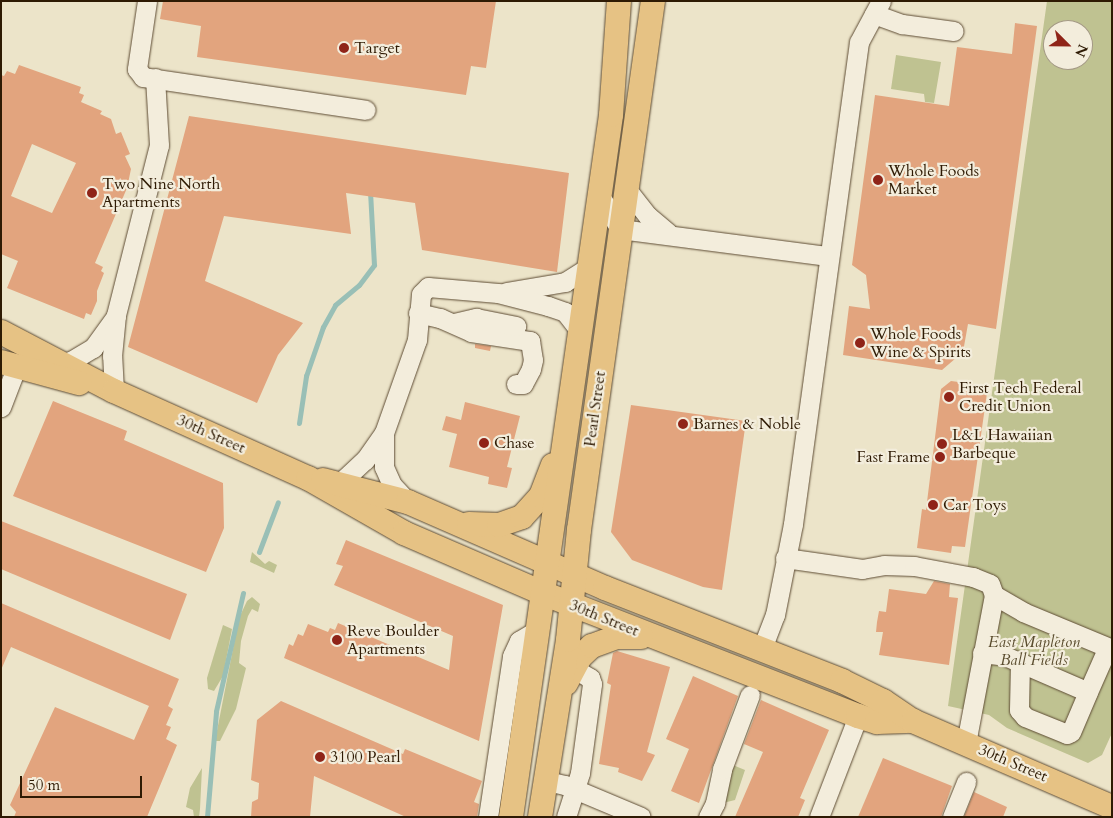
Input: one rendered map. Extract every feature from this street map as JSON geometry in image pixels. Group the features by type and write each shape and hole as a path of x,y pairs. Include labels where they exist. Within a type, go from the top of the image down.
{"main road":[{"name":"Pearl Street","path":"511,817 545,594 611,115 619,1"},
{"name":"Pearl Street","path":"540,817 547,781 572,606 574,574 625,187 653,1"},
{"name":"30th Street","path":"1,332 114,391 308,478 404,534 572,606 858,716 877,722 913,722"},
{"name":"30th Street","path":"8,365 114,391"},
{"path":"447,521 499,525 515,521 529,512 547,484 568,419"},
{"name":"30th Street","path":"308,478 340,483 408,502 447,521 574,574 761,651 867,692 913,722 1111,804"},
{"path":"559,698 573,668 586,651 610,638 654,639"}],"street":[{"path":"147,1 137,69 143,77 366,110"},
{"path":"761,651 774,615 785,558 812,390 828,256 859,42 877,8 902,24 954,31"},
{"path":"114,391 112,356 116,316 158,145 155,78"},
{"path":"625,187 648,216 668,233"},
{"path":"600,196 620,229 668,233 828,256"},
{"path":"498,293 565,282 589,267"},
{"path":"340,483 365,460 384,433 417,340 421,294 428,287 498,293 557,308 564,312 580,331"},
{"path":"418,313 455,324 468,339 530,346 531,369 523,384 516,384"},
{"path":"60,363 83,356 93,348 116,316"},
{"path":"1,407 8,365"},
{"path":"384,433 384,467 392,485 408,502"},
{"path":"785,558 862,569 884,564 914,566 985,580 994,595 1023,612 1109,649 1071,732 1067,734 1025,717 1020,710 1020,662"},
{"path":"966,743 994,595"},
{"path":"488,817 512,656 519,641 539,629"},
{"path":"982,653 1005,656 1088,692"},
{"path":"566,817 575,790 592,684 590,678 573,668"},
{"path":"708,817 715,803 722,769 750,695"},
{"path":"819,817 858,716"},
{"path":"547,781 575,790 641,817"},
{"path":"952,817 966,782"}],"green space":[{"name":"East Mapleton Ball Fields","path":"1047,1 1112,1 1112,733 1102,755 1088,763 1007,728 989,715 948,706 1043,29 1043,70 1093,70 1093,20 1044,20"},
{"path":"896,55 941,62 934,103 925,102 924,94 891,89"},
{"path":"252,552 265,564 269,561 277,565 274,573 250,562"},
{"path":"252,597 260,604 258,612 252,609 248,616 241,641 239,663 246,668 236,709 220,741 215,741 239,618 247,601"},
{"path":"223,625 232,629 223,676 214,691 208,689 207,678"},
{"path":"728,763 745,770 735,800 719,804"},
{"path":"202,768 199,817 194,817 193,810 186,807 190,788"}],"building":[{"name":"Target","path":"163,1 496,1 486,68 471,66 466,95 197,57 201,26 160,19"},
{"path":"1015,23 1037,26 996,329 968,324 963,352 942,370 843,355 849,306 870,309 866,275 852,265 875,95 949,106 957,47 1012,54"},
{"name":"Two Nine North Apartments","path":"19,65 81,87 79,93 84,95 81,102 102,111 100,114 111,119 116,134 121,132 130,154 125,156 131,169 127,188 95,263 103,267 101,271 104,273 97,291 97,301 91,315 86,313 84,319 7,288 18,261 1,254 1,75 4,76 7,71 15,74","holes":["32,144 76,163 52,213 11,196"]},
{"path":"189,116 569,173 557,272 422,250 415,203 346,193 351,234 224,216 205,281 303,323 278,355 257,403 128,347"},
{"path":"475,344 491,346 490,351 475,348"},
{"path":"951,381 988,386 965,547 952,546 951,553 917,548 922,509 926,510 941,389"},
{"path":"53,401 127,431 124,440 223,483 224,528 206,572 13,496"},
{"path":"465,402 520,416 507,467 512,468 507,488 488,484 489,477 449,467 457,434 442,430 446,416 461,420"},
{"path":"631,405 746,421 722,590 703,587 632,560 611,532"},
{"path":"1,521 187,594 170,640 1,569"},
{"name":"Reve Boulder Apartments","path":"346,540 503,605 479,741 284,658 289,644 293,646 298,634 303,636 308,624 328,632 330,628 335,630 338,623 449,670 453,636 334,585 343,566 336,564"},
{"path":"934,581 950,584 949,597 958,598 949,665 879,655 883,632 876,632 877,622 879,611 886,612 889,589 926,594"},
{"path":"1,603 179,679 168,706 173,709 166,725 171,727 166,739 177,745 147,817 14,817 16,812 10,805 55,707 134,740 149,706 11,647 1,670"},
{"path":"617,651 670,667 647,752 655,755 642,781 618,772 619,768 599,764 611,685 607,683 613,653"},
{"path":"693,676 738,696 699,803 671,791 689,749 666,739"},
{"path":"761,700 829,730 800,798 805,800 798,817 735,817 763,752 744,744"},
{"name":"3100 Pearl","path":"281,701 403,754 405,749 482,781 474,802 479,804 477,817 406,817 314,776 310,817 251,817 252,802 258,799 259,783 251,780 257,720"},
{"path":"883,758 952,786 941,817 858,817"},
{"path":"974,792 1007,807 1003,817 964,817"}],"waterway":[{"path":"299,423 306,376 323,327 335,305 359,285 374,265 370,192"},
{"path":"259,552 278,502"},
{"path":"207,817 216,711 243,593"}],"place":[{"name":"Target","path":"344,48"},
{"name":"Whole Foods Market","path":"878,180"},
{"name":"Two Nine North Apartments","path":"92,193"},
{"name":"Whole Foods Wine & Spirits","path":"860,343"},
{"name":"First Tech Federal Credit Union","path":"949,397"},
{"name":"Barnes & Noble","path":"683,424"},
{"name":"Chase","path":"484,443"},
{"name":"L&L Hawaiian Barbeque","path":"942,444"},
{"name":"Fast Frame","path":"940,457"},
{"name":"Car Toys","path":"933,505"},
{"name":"Reve Boulder Apartments","path":"337,640"},
{"name":"3100 Pearl","path":"320,757"}]}
